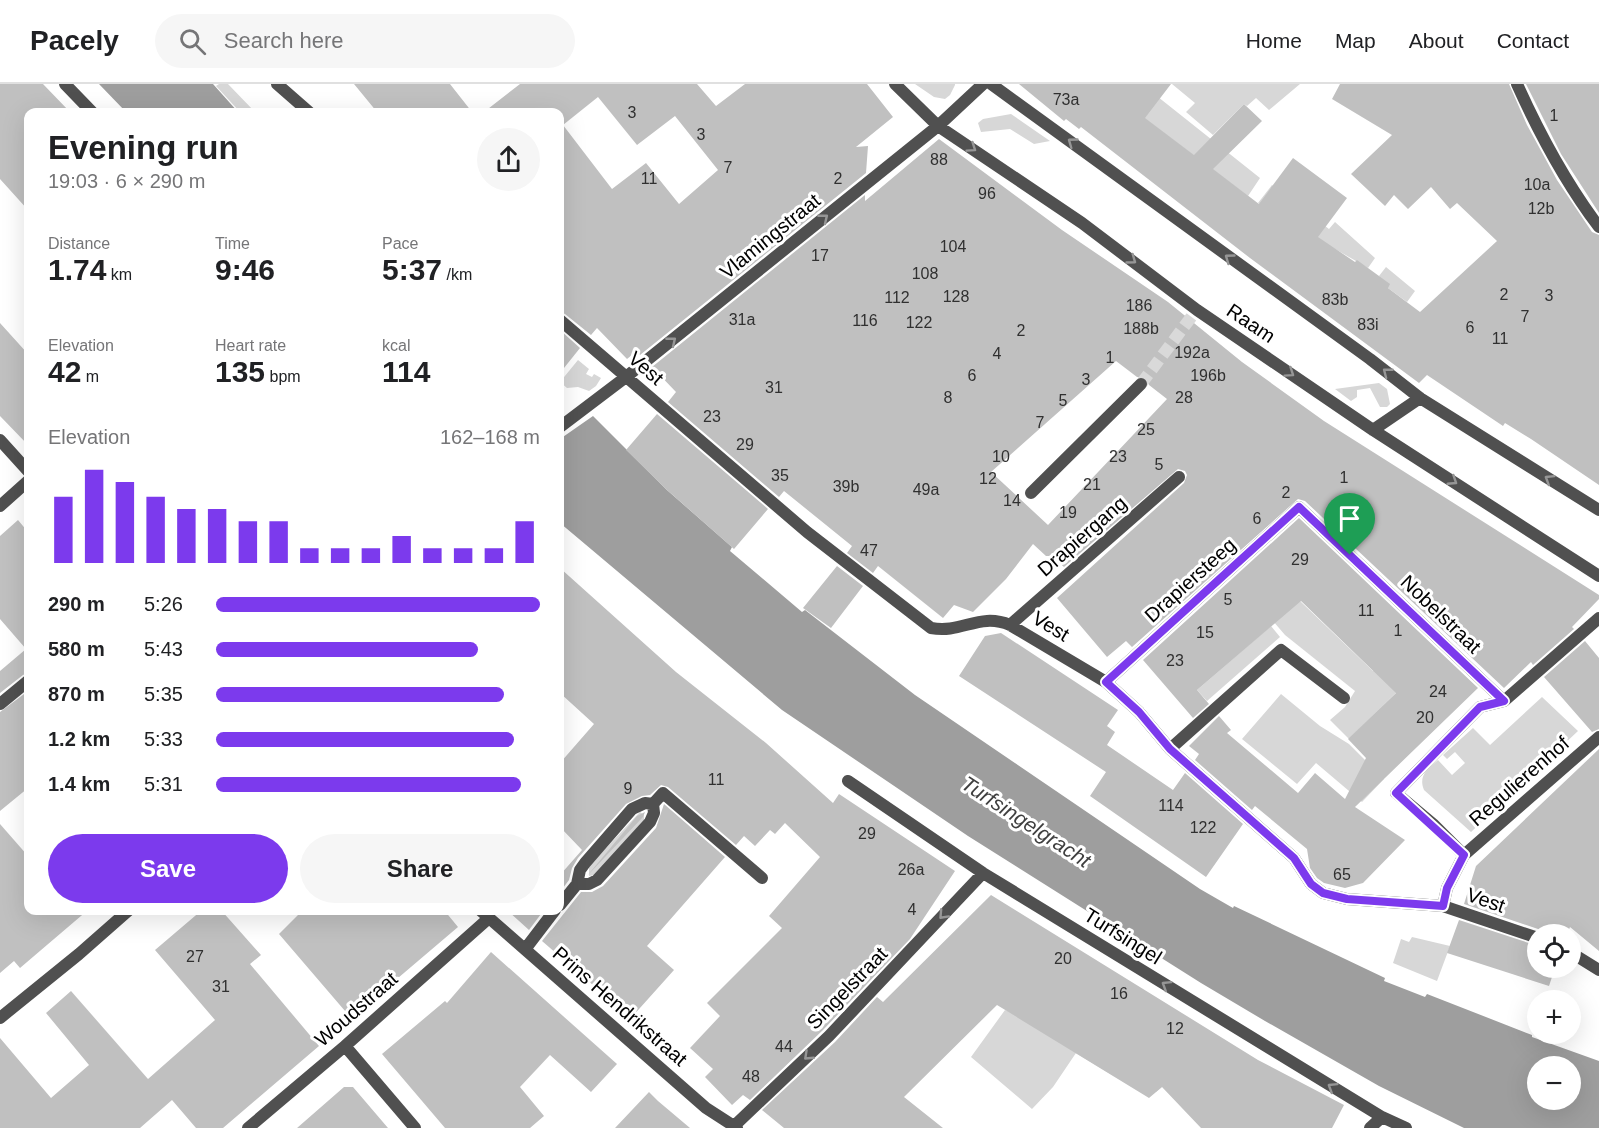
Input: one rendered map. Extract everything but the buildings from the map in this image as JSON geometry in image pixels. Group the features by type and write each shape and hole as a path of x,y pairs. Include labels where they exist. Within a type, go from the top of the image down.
{"street":[{"path":"65,84 88,108"},
{"path":"277,84 304,108"},
{"name":"Raam","path":"895,84 938,126 1082,223 1195,313 1599,576"},
{"name":"Vlamingstraat","path":"564,424 626,377 938,126 983,84"},
{"name":"Raam","path":"992,84 1370,358 1420,398 1599,510"},
{"path":"1517,84 1543,142 1572,190 1599,227"},
{"name":"Vest","path":"564,323 807,532 931,628 942,630 997,619 1106,682 1139,712 1170,749 1294,858 1311,884 1323,893 1347,899 1443,906 1527,934"},
{"path":"1031,493 1141,384"},
{"path":"1373,429 1420,398"},
{"path":"0,440 24,467"},
{"name":"Drapiergang","path":"1010,625 1179,477"},
{"path":"0,506 24,485"},
{"name":"Drapiersteeg","path":"1106,682 1299,507"},
{"name":"Nobelstraat","path":"1299,507 1504,701"},
{"name":"Regulierenhof","path":"1464,855 1396,793 1480,707 1504,701 1599,618"},
{"path":"1170,749 1281,650 1344,698"},
{"path":"0,704 24,684"},
{"name":"Regulierenhof","path":"1443,906 1447,888 1464,855 1596,740"},
{"name":"Turfsingel","path":"848,781 983,873 1382,1118 1406,1128"},
{"path":"652,804 663,793 762,878"},
{"path":"564,900 577,884 580,870 585,862 632,809 645,803 652,804"},
{"path":"577,884 589,884 597,880 650,822 654,813 652,804"},
{"name":"Singelstraat","path":"735,1127 829,1036 983,873"},
{"path":"0,1018 123,915"},
{"name":"Woudstraat","path":"248,1128 345,1047 483,915"},
{"name":"Prins Hendrikstraat","path":"485,915 526,948 706,1108 735,1127"},
{"path":"526,948 551,915"},
{"path":"1581,958 1599,970"},
{"path":"345,1047 416,1128"},
{"path":"1370,1128 1382,1118"}],"shaded area":[{"path":"228,84 251,108 236,108 216,86"},
{"path":"915,84 955,85 945,99 934,97"},
{"path":"1172,84 1300,84 1269,110 1256,98 1247,106 1244,104 1213,135 1186,112 1195,103"},
{"path":"1148,89 1260,178 1248,196 1124,103"},
{"path":"1011,114 1050,141 1034,144 1010,129 981,132 978,123 983,119"},
{"path":"1272,185 1329,229 1335,222 1375,258 1368,268 1330,246 1324,252 1258,203"},
{"path":"1386,267 1415,291 1407,302 1388,288 1379,276"},
{"path":"578,360 589,369 586,374 592,377 594,374 601,378 589,391 578,387 567,388 564,385 564,377"},
{"path":"1379,383 1387,389 1390,404 1387,407 1380,407 1370,388 1357,390 1357,397 1351,401 1335,389"},
{"path":"1275,577 1373,671 1418,671 1349,739 1330,720 1345,707 1355,691 1285,635 1239,581"},
{"path":"1271,626 1280,637 1207,701 1197,690"},
{"path":"1281,694 1320,726 1349,744 1384,779 1362,802 1316,763 1297,784 1242,739"},
{"path":"1542,697 1578,731 1471,832 1424,790 1423,776 1438,760 1452,775 1465,763 1455,752 1447,759 1443,755 1473,728 1490,745"},
{"path":"640,812 644,815 644,820 595,875 589,876 589,866"},
{"path":"1412,937 1450,946 1437,981 1393,963 1401,939 1409,942"},
{"path":"1005,1010 1179,1072 1156,1092 1117,1068 1112,1075 1076,1053 1053,1087 1032,1109 971,1057"}],"water":[{"path":"99,84 213,84 234,108 122,108"},
{"name":"Turfsingelgracht","path":"593,416 667,490 732,547 730,551 802,612 805,610 915,695 1200,889 1233,908 1234,906 1385,978 1384,981 1425,997 1427,994 1527,1033 1527,1044 1552,1044 1599,1061 1599,1128 1464,1128 1379,1086 1265,1021 968,836 782,710 564,526 564,436"}],"tunnel":[{"path":"1141,384 1192,316"}],"route":[{"path":"1299,507 1350,555 1504,701 1480,707 1396,793 1433,824 1464,855 1447,888 1443,906 1347,899 1323,893 1311,884 1294,858 1170,749 1139,712 1106,682 1299,507"}]}
